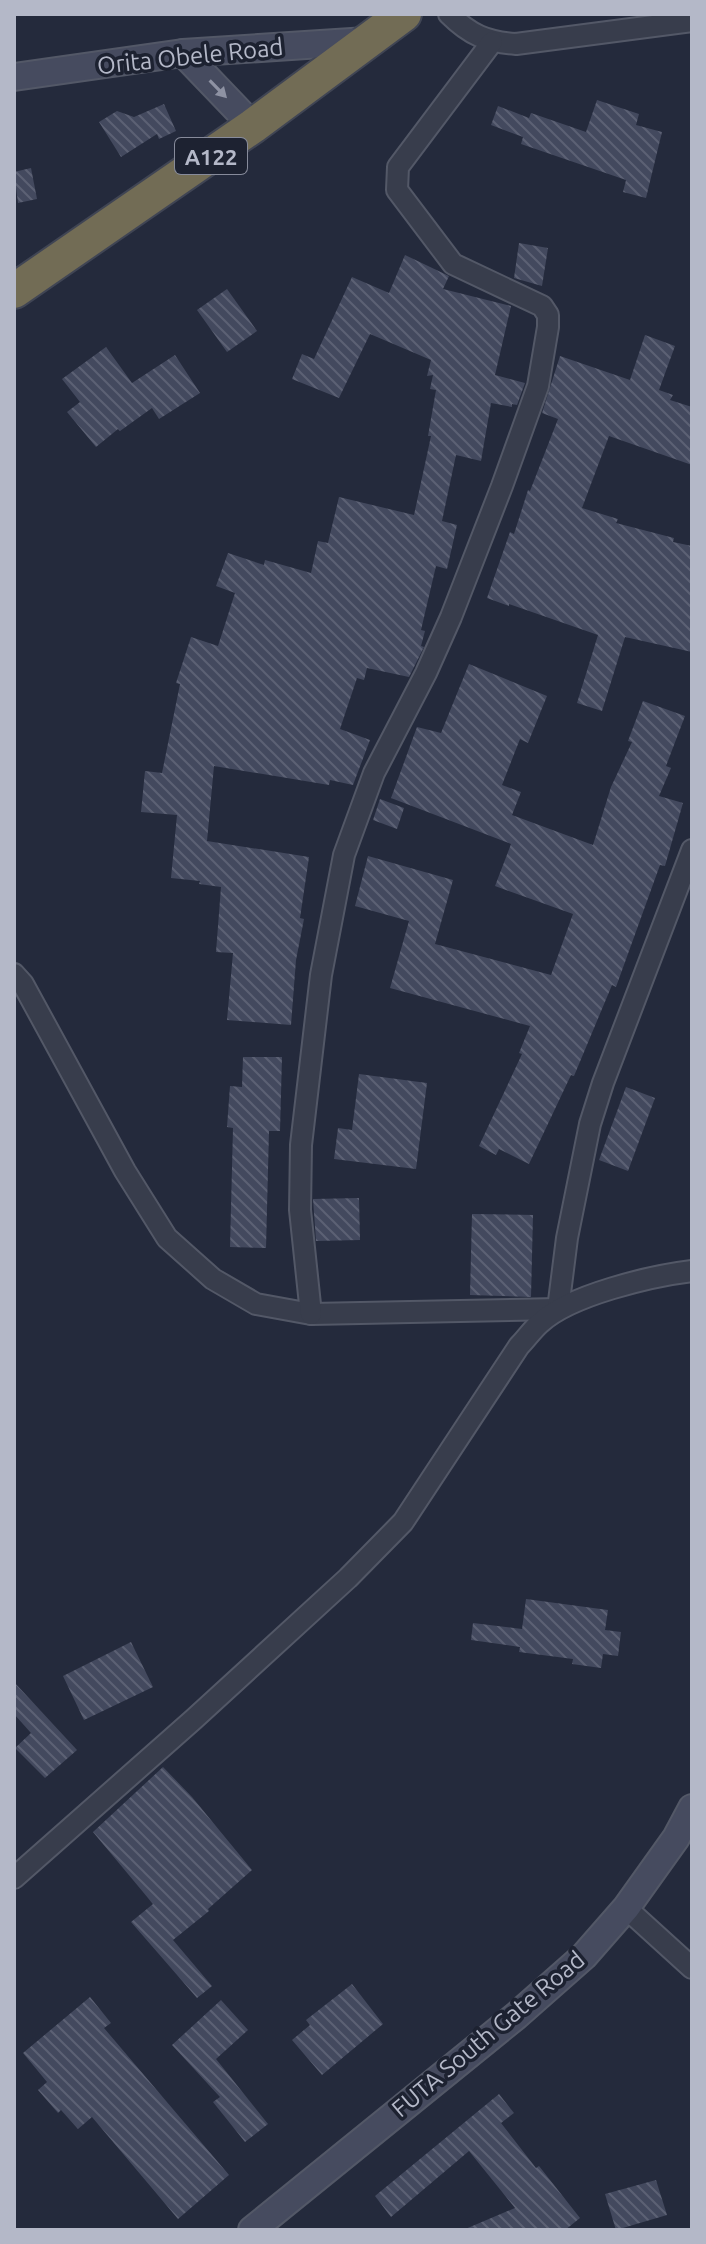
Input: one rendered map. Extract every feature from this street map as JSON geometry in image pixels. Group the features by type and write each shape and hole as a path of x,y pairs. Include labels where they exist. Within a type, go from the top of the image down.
{"highway":[{"name":"A122","path":"14,291 253,126 400,15"}],"main road":[{"name":"Orita Obele Road","path":"14,77 183,53 367,41"},
{"path":"183,53 253,126"},
{"name":"FUTA South Gate Road","path":"252,2230 516,2016 584,1956 626,1908 676,1838 692,1808"}],"street":[{"path":"449,14 463,28 492,42 516,44 692,21"},
{"path":"311,1314 300,1210 301,1145 321,975 344,855 374,773 426,673 474,559 538,386 548,327 548,315 542,306 453,264 405,203 396,182 398,167 492,42"},
{"path":"558,1309 567,1238 590,1124 692,850"},
{"path":"14,974 23,984 125,1171 167,1238 213,1279 256,1304 311,1314 558,1309"},
{"path":"14,1878 194,1719 348,1578 403,1522 519,1346 540,1322 558,1309 598,1293 669,1273 692,1271"},
{"path":"626,1908 692,1968"}],"building":[{"path":"597,100 639,114 636,125 662,132 646,198 623,192 626,180 521,144 523,137 491,125 498,106 529,118 531,113 586,132"},
{"path":"164,104 176,131 159,139 157,134 121,157 99,122 117,111 134,117"},
{"path":"31,168 37,199 18,203 14,172"},
{"path":"519,243 548,248 542,286 514,278"},
{"path":"405,255 449,276 443,289 511,306 495,375 525,383 517,405 491,403 481,461 456,455 442,521 457,525 447,569 436,566 421,630 425,631 421,646 424,647 409,677 367,668 364,680 357,678 340,729 370,740 353,785 330,780 329,785 214,766 207,841 309,857 300,918 304,919 296,960 291,1025 227,1020 233,953 216,952 221,887 171,878 177,815 141,812 145,771 162,773 180,684 176,683 191,637 218,646 235,593 216,586 228,553 264,565 265,560 311,573 318,541 328,543 339,497 414,515 431,436 428,436 436,390 430,389 433,375 427,376 431,360 370,334 339,398 292,379 302,354 314,359 352,277 389,293"},
{"path":"227,289 257,331 227,352 197,310"},
{"path":"645,335 675,346 659,390 673,395 670,400 692,407 692,465 609,436 582,508 618,519 616,523 674,538 673,542 692,546 692,652 625,637 602,711 577,703 598,635 487,598 510,532 514,534 528,490 558,419 542,413 560,356 630,380"},
{"path":"106,347 132,383 175,355 200,393 159,419 152,408 96,447 67,412 80,402 62,379"},
{"path":"469,664 547,696 528,743 520,739 502,785 521,792 512,815 593,845 611,787 632,742 628,741 643,701 685,716 666,766 671,768 659,796 683,803 665,866 660,865 616,987 612,985 574,1076 571,1075 529,1164 499,1149 496,1155 479,1146 522,1054 519,1053 530,1026 390,988 409,921 355,906 368,856 453,880 435,944 551,975 573,914 495,886 511,844 391,798 417,727 441,733"},
{"path":"380,799 404,808 397,829 373,820"},
{"path":"243,1057 282,1057 280,1131 269,1131 266,1248 230,1247 233,1128 227,1127 230,1086 242,1087"},
{"path":"359,1074 427,1083 416,1169 334,1159 338,1128 352,1130"},
{"path":"626,1087 655,1098 628,1171 599,1160"},
{"path":"359,1198 360,1240 316,1241 313,1199"},
{"path":"472,1214 533,1215 531,1297 470,1295"},
{"path":"526,1599 608,1610 605,1630 621,1632 618,1656 603,1654 601,1668 572,1664 573,1659 519,1652 520,1647 471,1640 473,1623 522,1629"},
{"path":"131,1642 153,1687 84,1720 63,1676"},
{"path":"14,1682 77,1750 45,1778 15,1748 31,1733 14,1714"},
{"path":"163,1767 252,1870 173,1940 212,1986 197,1998 131,1922 153,1904 93,1832"},
{"path":"352,1984 383,2024 322,2075 292,2040 310,2025 306,2020"},
{"path":"90,1997 111,2023 104,2028 229,2175 178,2219 92,2117 78,2129 61,2110 58,2113 38,2090 47,2082 23,2053"},
{"path":"221,2000 248,2030 216,2059 268,2124 245,2142 213,2102 220,2097 172,2045"},
{"path":"499,2094 514,2113 501,2123 580,2218 565,2230 463,2230 515,2208 469,2151 391,2217 375,2196"},
{"path":"656,2180 667,2215 616,2230 605,2194"}]}
